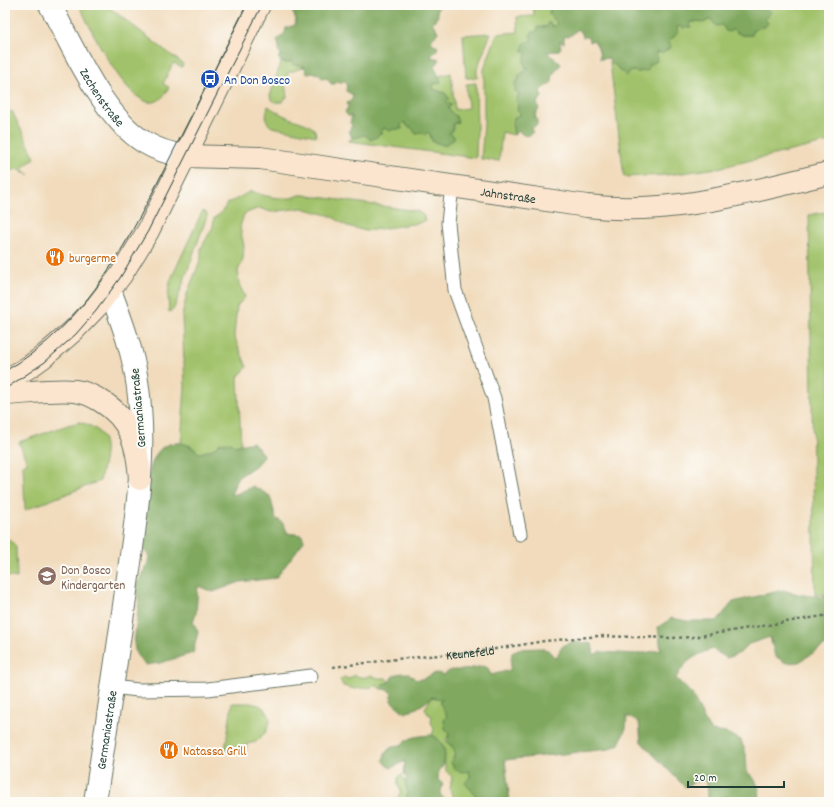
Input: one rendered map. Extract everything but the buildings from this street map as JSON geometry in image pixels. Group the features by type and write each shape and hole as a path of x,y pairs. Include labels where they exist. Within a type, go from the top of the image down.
{"main road":[{"path":"5,380 29,367 62,341 84,320 121,275 144,239 259,5"},
{"name":"Jahnstraße","path":"185,156 260,158 600,207 663,207 717,199 829,173"},
{"path":"5,394 76,391 89,394 115,410 123,420 133,440 139,464 140,479"}],"street":[{"name":"Zechenstraße","path":"50,5 98,93 125,127 135,136 155,148 172,154 185,156"},
{"name":"Germaniastraße","path":"95,802 137,509 142,447 138,388 129,343 110,290"}],"lane":[{"path":"452,186 448,223 455,290 494,398 520,534"},
{"path":"112,687 138,690 208,689 311,676"}],"path":[{"name":"Keunefeld","path":"311,676 324,668 483,651 545,641 599,636 672,638 694,637 829,615"}],"green space":[{"path":"79,5 106,5 183,64 182,67 173,63 163,84 169,87 158,101 145,101 131,91 105,54 93,34"},
{"path":"440,5 437,10 438,16 432,24 438,32 431,41 438,47 431,57 439,59 438,63 434,66 441,82 434,84 433,89 445,93 449,98 446,102 452,105 448,108 456,116 458,122 453,124 453,130 449,133 454,136 454,139 451,142 449,141 446,145 443,145 432,141 428,132 425,135 422,132 416,134 411,127 408,127 404,122 401,125 402,129 394,129 390,131 384,128 378,136 370,140 367,136 363,135 352,138 349,131 352,125 350,123 352,116 348,116 345,112 348,107 347,103 351,101 353,95 346,91 346,82 331,84 327,78 322,79 320,75 315,73 307,74 305,67 293,65 292,61 286,63 281,62 278,57 282,56 278,52 279,47 277,40 285,33 286,28 295,25 296,19 289,6"},
{"path":"533,5 551,5 549,14 557,23 554,27 549,23 547,27 542,26 534,37 527,51 526,59 529,68 518,76 520,86 519,105 521,114 514,118 512,122 514,135 502,132 499,161 481,159 484,124 484,69 497,34 518,32 517,17 534,16"},
{"path":"551,5 768,5 768,9 771,12 764,20 768,22 766,26 753,30 752,35 742,35 733,29 729,32 726,31 722,25 716,26 711,19 703,23 699,21 689,23 691,27 677,27 678,32 669,42 671,47 663,53 656,52 657,61 649,65 648,70 639,72 632,71 626,76 624,72 621,72 615,65 610,63 609,58 600,59 600,54 595,42 593,40 590,42 588,37 583,37 582,33 577,29 572,35 564,37 564,43 560,41 561,48 558,51 547,52 561,64 552,78 552,82 540,91 542,97 537,103 539,109 535,115 537,125 531,128 533,132 526,136 519,131 514,135 512,122 514,118 521,114 517,110 518,105 516,100 519,94 515,91 515,82 519,80 518,76 529,68 525,67 524,61 526,54 522,50 523,46 528,41 532,40 530,37 532,32 537,31 537,27 547,27 548,22 554,27 557,23 549,14"},
{"path":"768,5 795,5 800,10 807,5 829,5 829,142 718,168 667,175 624,177 610,63 615,64 621,72 639,72 657,56 656,52 675,36 677,27 690,27 689,23 695,21 712,19 714,23 722,24 726,31 733,29 742,35 752,35 753,30 763,27"},
{"path":"491,33 477,69 477,78 466,78 463,35"},
{"path":"292,61 305,67 287,73 289,79 285,83 287,97 282,102 274,102 270,96 281,62 288,63"},
{"path":"451,73 455,110 468,108 466,84 476,83 476,158 348,141 363,135 367,136 380,134 384,128 402,129 401,125 404,122 413,128 416,134 427,132 430,134 432,141 446,145 453,124 458,122 448,108 446,102 433,89 433,84 441,82 439,76"},
{"path":"268,106 284,116 305,123 315,130 316,136 272,127 267,121 266,115"},
{"path":"12,111 35,158 21,169 30,175 17,169 5,173 5,115"},
{"path":"251,191 275,198 291,198 299,195 305,195 417,211 423,215 425,221 366,231 347,226 331,216 302,208 271,212 259,208 244,214 240,227 244,246 243,259 238,271 239,284 245,297 237,306 234,336 247,367 238,377 241,445 216,447 210,451 199,453 191,446 181,443 185,387 182,316 187,294 201,258 201,248 213,227 214,218 221,213 227,204"},
{"path":"203,211 207,214 207,216 175,306 173,310 169,312 168,296 170,281"},
{"path":"824,212 829,227 829,594 815,595 809,215"},
{"path":"80,422 91,426 99,432 103,438 105,453 100,481 25,510 23,465 27,463 19,442"},
{"path":"231,442 235,446 253,442 264,456 255,466 237,478 231,495 253,486 270,496 276,519 283,524 287,533 302,535 304,541 276,578 240,582 213,592 198,586 196,613 193,622 198,632 193,653 160,663 145,665 136,654 134,644 139,601 134,588 147,565 149,556 140,546 149,475 154,458 165,446 174,443 188,445 199,453 213,449 220,443"},
{"path":"5,536 16,546 17,578 5,576"},
{"path":"783,590 812,596 829,596 829,643 799,662 786,663 775,656 770,637 749,644 740,653 727,658 712,649 691,659 683,667 676,678 692,694 711,731 727,733 741,740 746,754 747,772 758,785 760,794 759,802 708,802 706,779 694,782 685,787 641,742 639,722 627,716 626,728 619,744 609,749 505,760 510,802 479,802 477,801 477,797 465,783 470,777 469,771 458,771 451,763 455,754 454,749 448,742 449,733 445,728 444,720 447,716 440,703 442,699 432,697 413,710 405,713 391,701 392,694 388,690 383,689 383,684 390,682 394,675 400,673 409,673 416,680 423,679 435,673 443,675 451,670 463,670 483,666 488,668 491,675 510,670 512,653 518,649 540,648 548,650 556,659 562,647 572,642 592,644 594,655 599,652 637,654 661,650 658,627 672,618 687,621 717,621 733,602"},
{"path":"355,675 359,677 367,677 371,675 378,678 386,678 390,682 383,684 383,689 379,688 377,685 355,689 343,686 340,679 345,677 348,679"},
{"path":"432,697 442,699 443,709 447,716 445,728 449,733 446,741 454,749 455,754 453,758 469,771 477,801 479,802 455,802 455,797 452,795 450,789 452,777 445,770 445,754 443,745 432,735 434,729 431,722 432,716 428,714 425,708"},
{"path":"232,703 250,703 259,705 265,709 269,715 270,722 266,732 256,742 247,744 244,754 225,751"},
{"path":"432,735 439,740 443,746 445,754 443,765 438,776 438,780 443,784 440,795 448,801 454,802 403,802 408,794 405,781 407,778 404,774 405,761 391,768 386,765 383,760 384,757 387,751 391,748 401,745 411,738"},
{"path":"401,774 405,781 408,794 403,802 384,802 393,801 397,798 401,790 398,786 398,778"}],"tram line":[{"path":"5,371 35,351 61,329 105,276 140,216 247,5"},
{"path":"5,389 45,362 76,334 96,311 120,278 148,231 262,5"}],"place":[{"name":"An Don Bosco","path":"210,79"},
{"name":"burgerme","path":"55,257"},
{"name":"Don Bosco Kindergarten","path":"47,576"},
{"name":"Natassa Grill","path":"169,750"}]}
